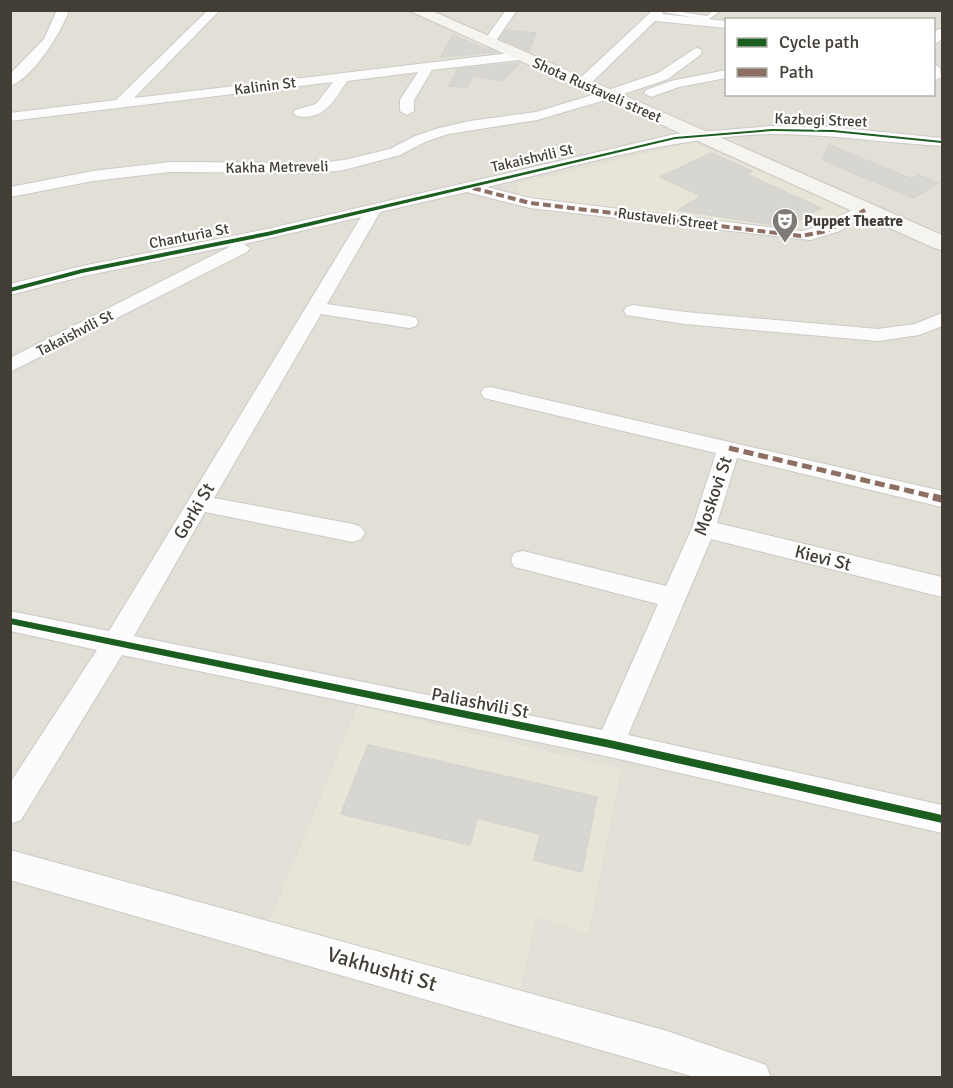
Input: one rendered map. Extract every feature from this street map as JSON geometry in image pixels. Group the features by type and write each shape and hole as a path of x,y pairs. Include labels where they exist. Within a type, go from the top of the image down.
{"main road":[{"name":"Shota Rustaveli street","path":"416,10 942,243"}],"street":[{"path":"10,82 30,64 59,26 63,10"},
{"path":"121,104 216,10"},
{"path":"489,42 502,27 512,10"},
{"path":"582,84 658,13 725,25"},
{"path":"616,99 663,76 696,52"},
{"name":"Kalinin St","path":"10,117 519,56"},
{"path":"407,111 407,100 428,67"},
{"path":"616,99 725,74"},
{"path":"300,113 312,113 321,109 343,77"},
{"name":"Kakha Metreveli","path":"10,192 93,176 170,167 307,168 344,165 395,152 420,139 470,124 537,116 616,99"},
{"name":"Kazbegi Street","path":"698,135 772,130 833,131 942,142"},
{"name":"Takaishvili St","path":"374,209 675,138 698,135"},
{"name":"Rustaveli Street","path":"467,187 530,203 801,236 825,232 865,210"},
{"name":"Chanturia St","path":"10,290 82,271 267,234 374,209"},
{"name":"Gorki St","path":"10,810 115,644 374,209"},
{"name":"Takaishvili St","path":"10,366 267,234"},
{"path":"315,308 409,322"},
{"path":"633,311 685,318 878,334 919,330 942,319"},
{"path":"491,393 729,448"},
{"name":"Moskovi St","path":"609,744 704,528 729,448 942,498"},
{"path":"199,503 353,533"},
{"name":"Kievi St","path":"704,528 942,587"},
{"path":"523,560 673,598"},
{"name":"Paliashvili St","path":"10,621 609,744 942,819"},
{"name":"Vakhushti St","path":"10,865 668,1049 753,1077"}],"lane":[{"path":"658,13 708,18 718,10"}],"shaded area":[{"path":"11,11 942,11 942,1077 11,1077"},
{"path":"694,142 854,214 811,229 783,231 520,196 516,184"},
{"path":"358,706 621,769 588,934 536,917 519,995 270,921"}],"building":[{"path":"506,30 536,33 529,51 500,38"},
{"path":"453,35 489,51 490,49 496,52 441,57"},
{"path":"520,63 502,81 473,76 467,87 449,86 458,69"},
{"path":"829,145 912,179 919,175 938,183 913,198 823,160"},
{"path":"711,153 752,171 746,174 821,208 787,227 678,210 702,196 660,177"},
{"path":"368,745 597,797 582,872 534,860 540,834 477,818 470,845 341,814"}],"marked path":[{"path":"473,188 530,203 801,236 827,231 865,210"},
{"path":"729,448 942,499"}],"cycle path":[{"path":"10,290 82,271 267,234 675,138 772,130 833,131 942,142"},
{"path":"10,621 610,744 942,819"}],"place":[{"name":"Puppet Theatre","path":"785,244"}]}
